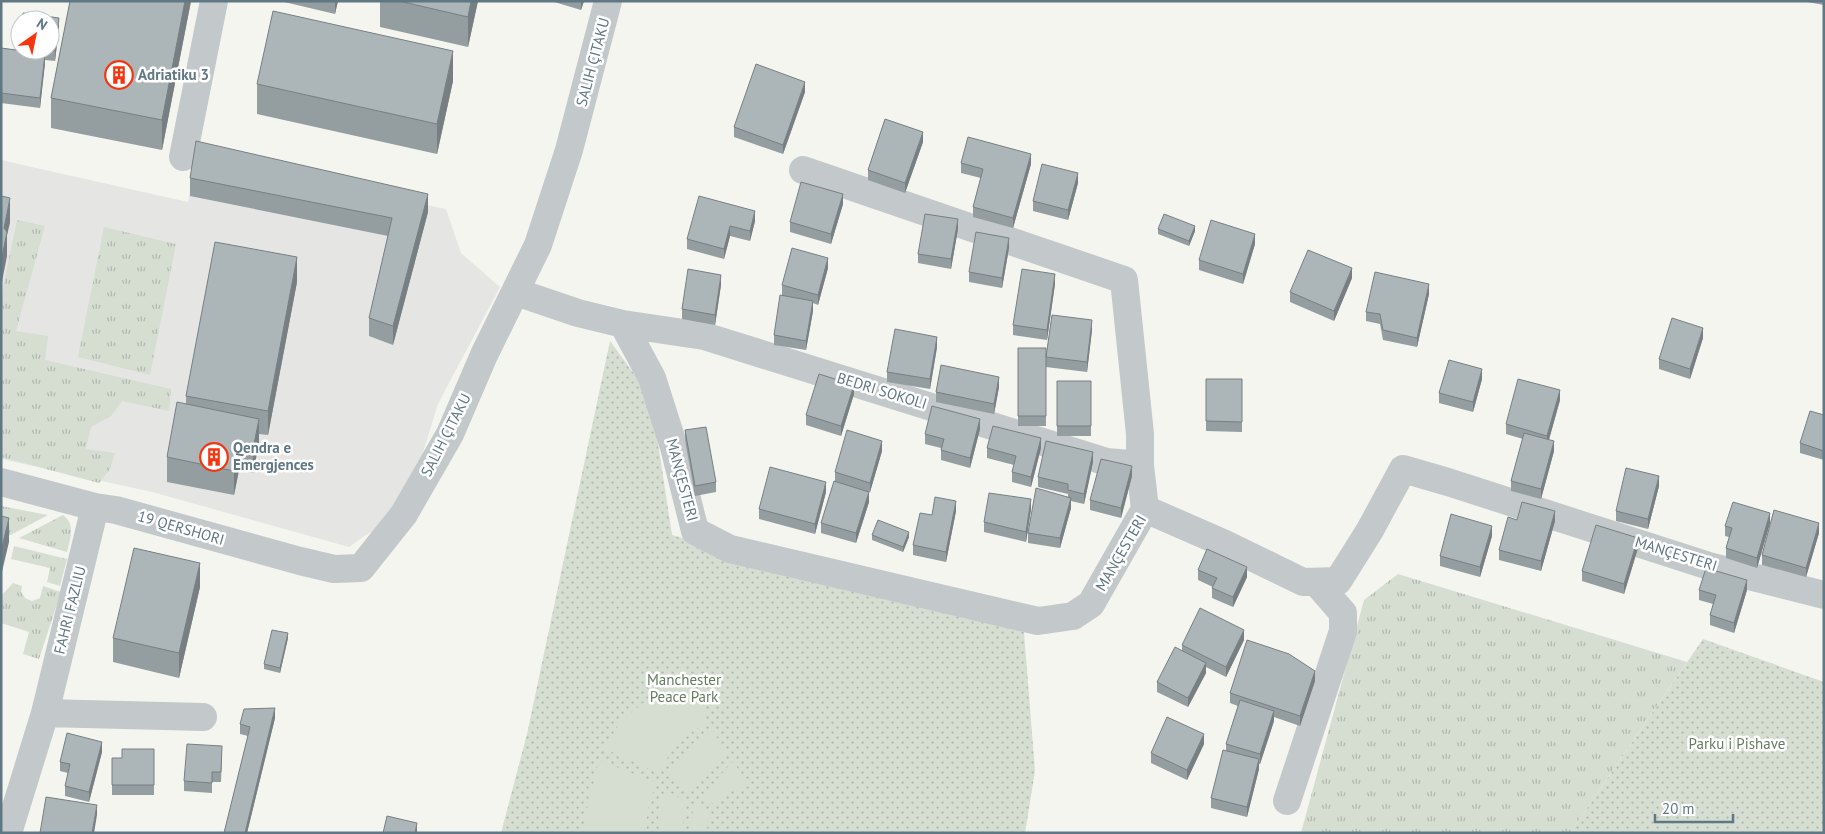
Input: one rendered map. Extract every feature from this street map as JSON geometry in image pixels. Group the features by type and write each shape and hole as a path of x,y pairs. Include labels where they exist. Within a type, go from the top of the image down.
{"street":[{"path":"183,157 214,1"},
{"name":"SALIH ÇITAKU","path":"361,568 404,514 450,434 484,355 538,245 569,150 608,1"},
{"path":"803,170 1124,280 1140,434 1140,465 1144,509"},
{"path":"516,292 578,313 622,324"},
{"name":"BEDRI SOKOLI","path":"622,324 704,336 1107,462 1140,465"},
{"name":"MANÇESTERI","path":"622,324 652,378 674,447 695,531 730,549 1038,621 1073,616 1091,604 1144,509 1223,543 1303,582 1338,581 1370,530 1403,469 1456,484 1709,566 1824,595"},
{"name":"19 QERSHORI","path":"1,482 116,510 300,561 334,569 361,568"},
{"name":"FAHRI FAZLIU","path":"8,833 45,714 95,506"},
{"path":"1287,801 1343,632 1343,613 1316,582"},
{"path":"45,714 203,717"}],"shaded area":[{"path":"196,159 446,209 461,253 500,287 438,404 404,514 366,535 349,547 152,492 1,459 1,160 188,202"}],"green space":[{"path":"17,220 45,226 16,331 48,336 45,360 171,389 169,411 122,401 111,416 91,427 86,449 115,453 110,469 99,483 1,457 1,297"},
{"path":"104,227 176,244 150,375 78,357"},
{"name":"Manchester Peace Park","path":"610,341 651,397 672,535 1024,632 1035,771 1025,833 501,833 527,734"},
{"path":"1,506 48,515 5,538 1,537"},
{"path":"63,515 71,527 67,552 19,538"},
{"path":"14,546 67,559 60,586 47,582 50,568 11,559"},
{"path":"1398,574 1687,662 1570,833 1301,833 1364,600"},
{"path":"13,583 22,586 21,592 25,598 32,601 40,598 43,586 61,592 39,659 23,654 29,632 1,623 1,596"},
{"name":"Parku i Pishave","path":"1703,639 1824,682 1824,833 1570,833"},
{"path":"688,673 708,722 691,733 679,744 658,773 605,749 620,722 650,697"},
{"path":"713,731 727,753 690,791 668,776 693,744"},
{"path":"599,760 656,783 647,812 647,833 583,833"},
{"path":"733,761 749,786 729,792 715,805 702,796"},
{"path":"665,789 687,803 681,833 659,833 658,812"},
{"path":"694,804 711,812 706,833 689,833"}],"building":[{"name":"Adriatiku 3","path":"70,1 185,1 162,120 51,98 58,60 60,60"},
{"path":"399,1 471,1 468,17"},
{"path":"273,11 453,51 437,124 257,84"},
{"path":"1,48 10,49 10,60 44,60 40,98 1,93"},
{"path":"756,64 805,82 783,145 734,127"},
{"path":"885,119 923,132 905,183 868,170"},
{"path":"968,137 1031,154 1013,218 973,207 983,169 961,163"},
{"path":"196,141 428,194 393,326 369,318 392,218 190,178"},
{"path":"1042,164 1078,173 1068,210 1033,201"},
{"path":"801,182 843,194 831,234 790,222"},
{"path":"1,196 10,198 4,228 7,232 1,262"},
{"path":"699,196 755,211 750,231 730,226 724,249 687,239"},
{"path":"925,214 958,219 951,259 918,254"},
{"path":"1164,214 1195,226 1189,241 1158,229"},
{"path":"1211,220 1255,234 1243,274 1199,260"},
{"path":"976,232 1009,238 1002,278 969,272"},
{"path":"215,242 297,257 268,411 186,396"},
{"path":"792,248 828,258 818,295 782,285"},
{"path":"1308,250 1352,268 1334,311 1290,292"},
{"path":"688,269 721,275 715,315 682,309"},
{"path":"1022,269 1055,274 1047,330 1013,325"},
{"path":"1375,272 1429,284 1417,338 1383,330 1380,314 1366,312"},
{"path":"780,295 813,301 806,341 774,335"},
{"path":"1052,315 1092,320 1087,362 1046,357"},
{"path":"1672,318 1703,328 1690,369 1659,359"},
{"path":"895,329 937,337 930,379 887,372"},
{"path":"1018,348 1046,348 1046,416 1018,416"},
{"path":"1449,360 1482,369 1473,402 1439,393"},
{"path":"941,365 999,377 994,404 936,392"},
{"path":"819,374 854,385 841,426 806,415"},
{"path":"1206,379 1242,379 1242,422 1206,421"},
{"path":"1518,379 1560,390 1547,436 1506,424"},
{"path":"1057,381 1091,381 1091,426 1057,426"},
{"path":"177,402 259,419 253,449 239,446 234,471 167,457"},
{"path":"932,406 980,419 970,458 941,450 944,439 925,434"},
{"path":"1810,411 1824,415 1824,451 1800,443"},
{"path":"993,426 1041,438 1031,477 1012,472 1016,456 987,448"},
{"path":"706,427 716,482 695,486 685,430"},
{"path":"847,430 882,441 870,483 835,472"},
{"path":"1524,433 1554,441 1541,489 1511,481"},
{"path":"1046,441 1093,452 1084,494 1068,490 1068,484 1038,477"},
{"path":"1101,459 1132,466 1121,508 1090,500"},
{"path":"770,467 826,482 815,524 759,509"},
{"path":"1626,468 1659,476 1648,519 1616,511"},
{"path":"834,481 869,492 856,533 821,523"},
{"path":"1036,488 1071,498 1060,538 1028,533"},
{"path":"989,493 1031,499 1026,532 984,522"},
{"path":"935,497 956,501 946,552 913,545 920,513 932,515"},
{"path":"1522,502 1555,511 1541,561 1499,550 1508,517 1517,520"},
{"path":"1733,502 1770,513 1757,558 1726,548 1732,528 1725,526"},
{"path":"1774,510 1819,523 1806,568 1762,555"},
{"path":"1451,514 1492,526 1480,567 1440,556"},
{"path":"1,516 9,518 1,551"},
{"path":"878,520 909,532 903,547 872,535"},
{"path":"1596,525 1638,538 1624,584 1582,571"},
{"path":"134,548 200,563 179,653 113,638"},
{"path":"1207,549 1247,567 1233,597 1212,588 1217,578 1198,570"},
{"path":"1706,568 1747,580 1734,623 1710,615 1716,595 1699,590"},
{"path":"1200,608 1244,630 1226,667 1182,645"},
{"path":"272,630 288,633 280,668 264,664"},
{"path":"1247,640 1289,654 1315,671 1300,716 1230,693"},
{"path":"1175,647 1206,663 1188,698 1157,682"},
{"path":"1240,700 1274,711 1260,754 1226,744"},
{"path":"275,708 245,833 224,833 250,727 240,724 244,709"},
{"path":"1167,717 1204,734 1187,770 1151,753"},
{"path":"67,733 102,742 89,792 65,786 70,764 60,762"},
{"path":"187,744 222,746 221,772 212,772 212,783 184,781"},
{"path":"122,749 154,749 154,785 112,785 112,758 122,758"},
{"path":"1223,750 1259,759 1247,807 1211,798"},
{"path":"46,797 97,805 92,833 40,833"},
{"path":"387,816 417,823 415,833 383,833"}],"place":[{"name":"Adriatiku 3","path":"119,75"},
{"name":"Qendra e Emergjences","path":"214,457"}]}
